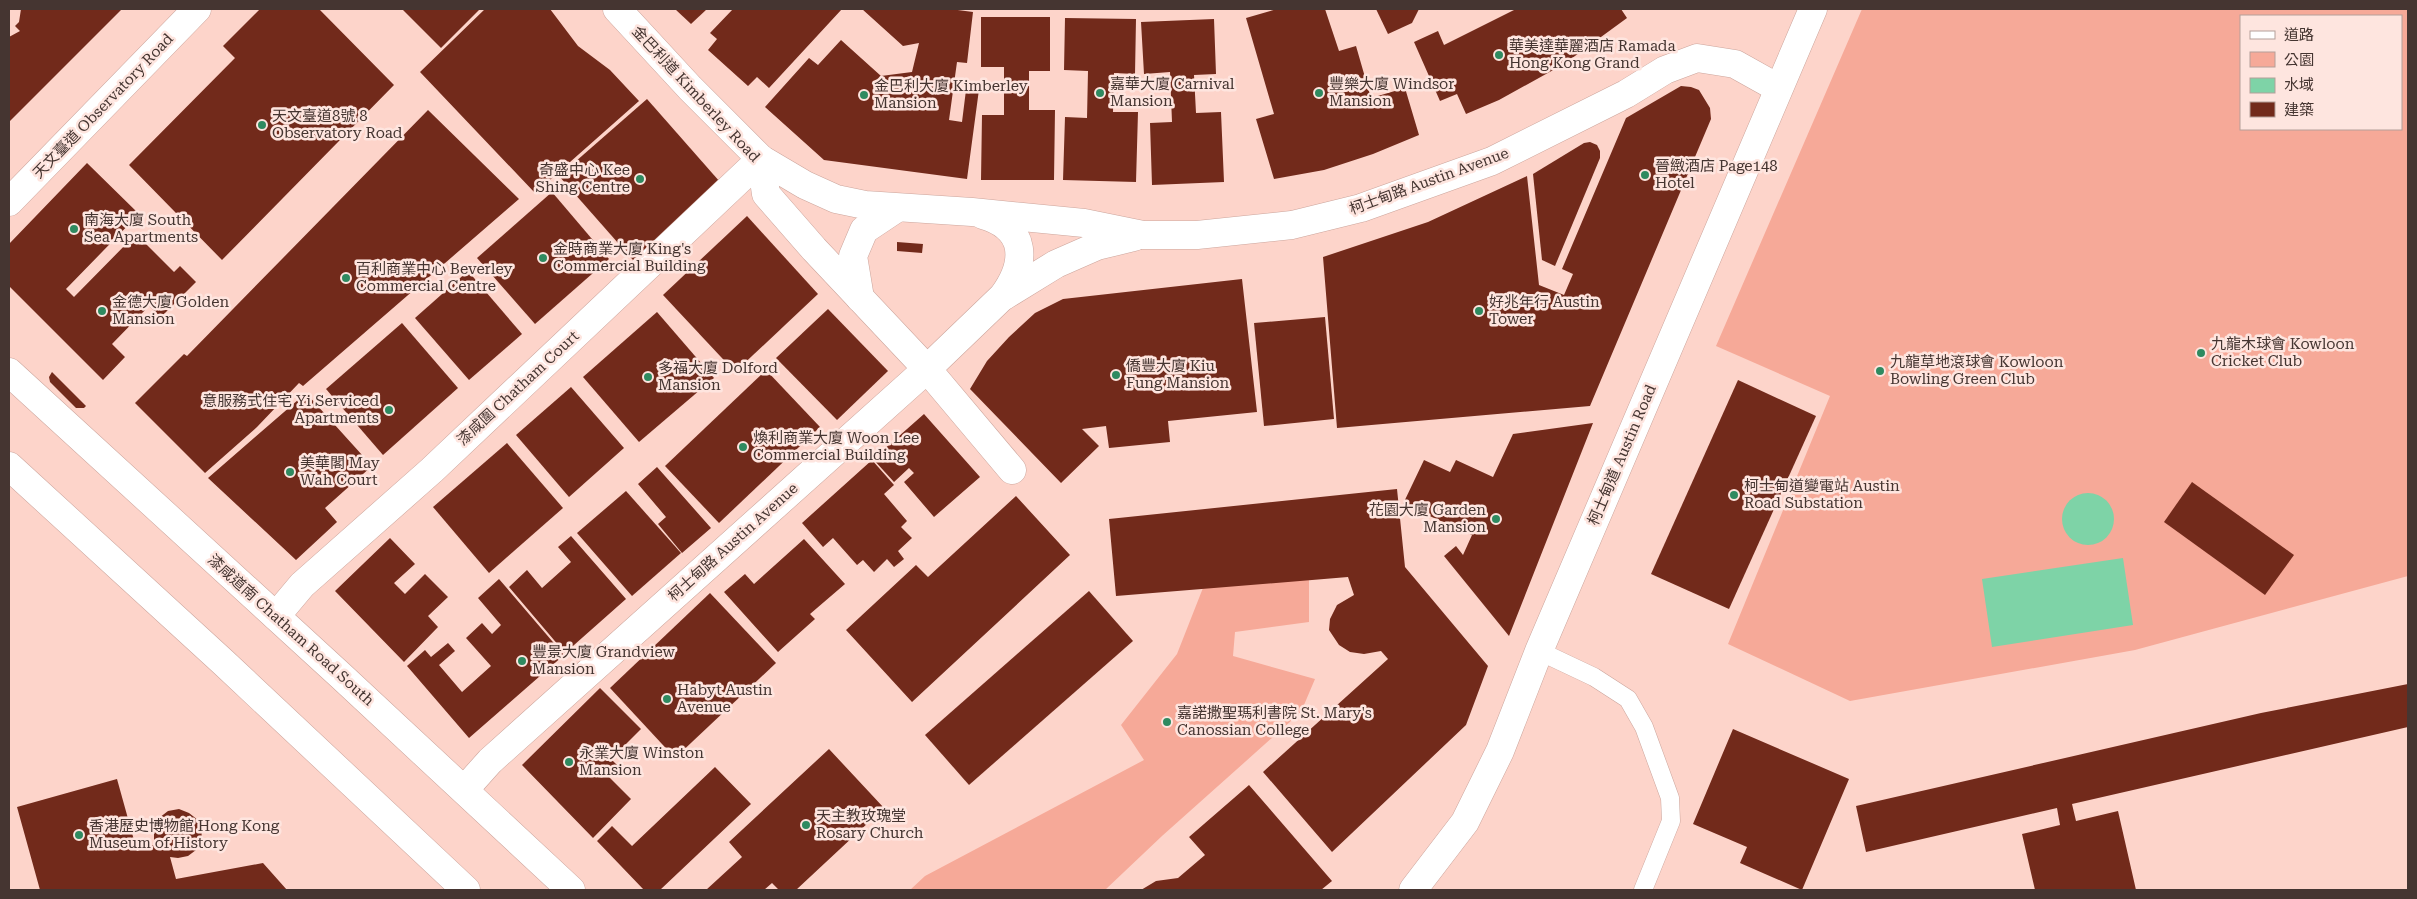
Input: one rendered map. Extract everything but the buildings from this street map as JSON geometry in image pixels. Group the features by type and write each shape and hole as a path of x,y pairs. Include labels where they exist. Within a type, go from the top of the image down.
{"street":[{"name":"金巴利道 Kimberley Road","path":"617,9 690,88 760,159 766,194 860,298 927,368 1012,470"},
{"name":"柯士甸道 Austin Road","path":"1413,890 1465,822 1500,751 1539,651 1813,9"},
{"name":"天文臺道 Observatory Road","path":"9,202 193,10"},
{"name":"柯士甸路 Austin Avenue","path":"760,159 805,185 836,199 897,208 972,212 1084,223 1143,234 1197,235 1292,225 1361,208 1492,161 1626,94 1665,70 1697,58 1734,64 1778,88"},
{"name":"漆咸圍 Chatham Court","path":"276,616 302,585 432,470 760,159"},
{"path":"860,298 853,256 864,230 897,208"},
{"name":"柯士甸路 Austin Avenue","path":"465,790 490,761 927,368 1003,296 1013,282 1019,267 1020,251 1016,237 1008,227 994,218 972,212"},
{"name":"柯士甸路 Austin Avenue","path":"1003,296 1056,264 1096,246 1143,234"},
{"name":"漆咸道南 Chatham Road South","path":"9,372 465,790 571,890"},
{"path":"9,466 223,662 466,890"}],"lane":[{"path":"1539,651 1594,677 1628,699 1644,727 1670,798 1671,821 1643,890"}],"green space":[{"name":"九龍木球會 Kowloon Cricket Club","path":"1862,9 2408,9 2408,576 2135,650 1850,701 1728,644 1830,396 1716,346"},
{"path":"1309,551 1309,622 1235,632 1233,656 1315,679 1301,712 1162,836 1105,890 910,890 925,876 1144,760 1121,725 1177,654 1212,565"}],"water":[{"path":"2088,493 2098,495 2106,501 2112,509 2114,519 2112,529 2106,537 2098,543 2088,545 2078,543 2070,537 2064,529 2062,519 2064,509 2070,501 2078,495"},
{"path":"2123,558 2133,625 1992,647 1982,579"}],"place":[{"name":"華美達華麗酒店 Ramada Hong Kong Grand","path":"1499,55"},
{"name":"嘉華大廈 Carnival Mansion","path":"1100,93"},
{"name":"豐樂大廈 Windsor Mansion","path":"1319,93"},
{"name":"金巴利大廈 Kimberley Mansion","path":"864,95"},
{"name":"天文臺道8號 8 Observatory Road","path":"262,125"},
{"name":"晉緻酒店 Page148 Hotel","path":"1645,175"},
{"name":"奇盛中心 Kee Shing Centre","path":"640,179"},
{"name":"南海大廈 South Sea Apartments","path":"74,229"},
{"name":"金時商業大廈 King's Commercial Building","path":"543,258"},
{"name":"百利商業中心 Beverley Commercial Centre","path":"346,278"},
{"name":"金德大廈 Golden Mansion","path":"102,311"},
{"name":"好兆年行 Austin Tower","path":"1479,311"},
{"name":"九龍木球會 Kowloon Cricket Club","path":"2201,353"},
{"name":"九龍草地滾球會 Kowloon Bowling Green Club","path":"1880,371"},
{"name":"僑豐大廈 Kiu Fung Mansion","path":"1116,375"},
{"name":"多福大廈 Dolford Mansion","path":"648,377"},
{"name":"意服務式住宅 Yi Serviced Apartments","path":"389,410"},
{"name":"煥利商業大廈 Woon Lee Commercial Building","path":"743,447"},
{"name":"美華閣 May Wah Court","path":"290,472"},
{"name":"柯士甸道變電站 Austin Road Substation","path":"1734,495"},
{"name":"花園大廈 Garden Mansion","path":"1496,519"},
{"name":"豐景大廈 Grandview Mansion","path":"522,661"},
{"name":"Habyt Austin Avenue","path":"667,699"},
{"name":"嘉諾撒聖瑪利書院 St. Mary's Canossian College","path":"1167,722"},
{"name":"永業大廈 Winston Mansion","path":"569,762"},
{"name":"天主教玫瑰堂 Rosary Church","path":"806,825"},
{"name":"香港歷史博物館 Hong Kong Museum of History","path":"79,835"}]}
